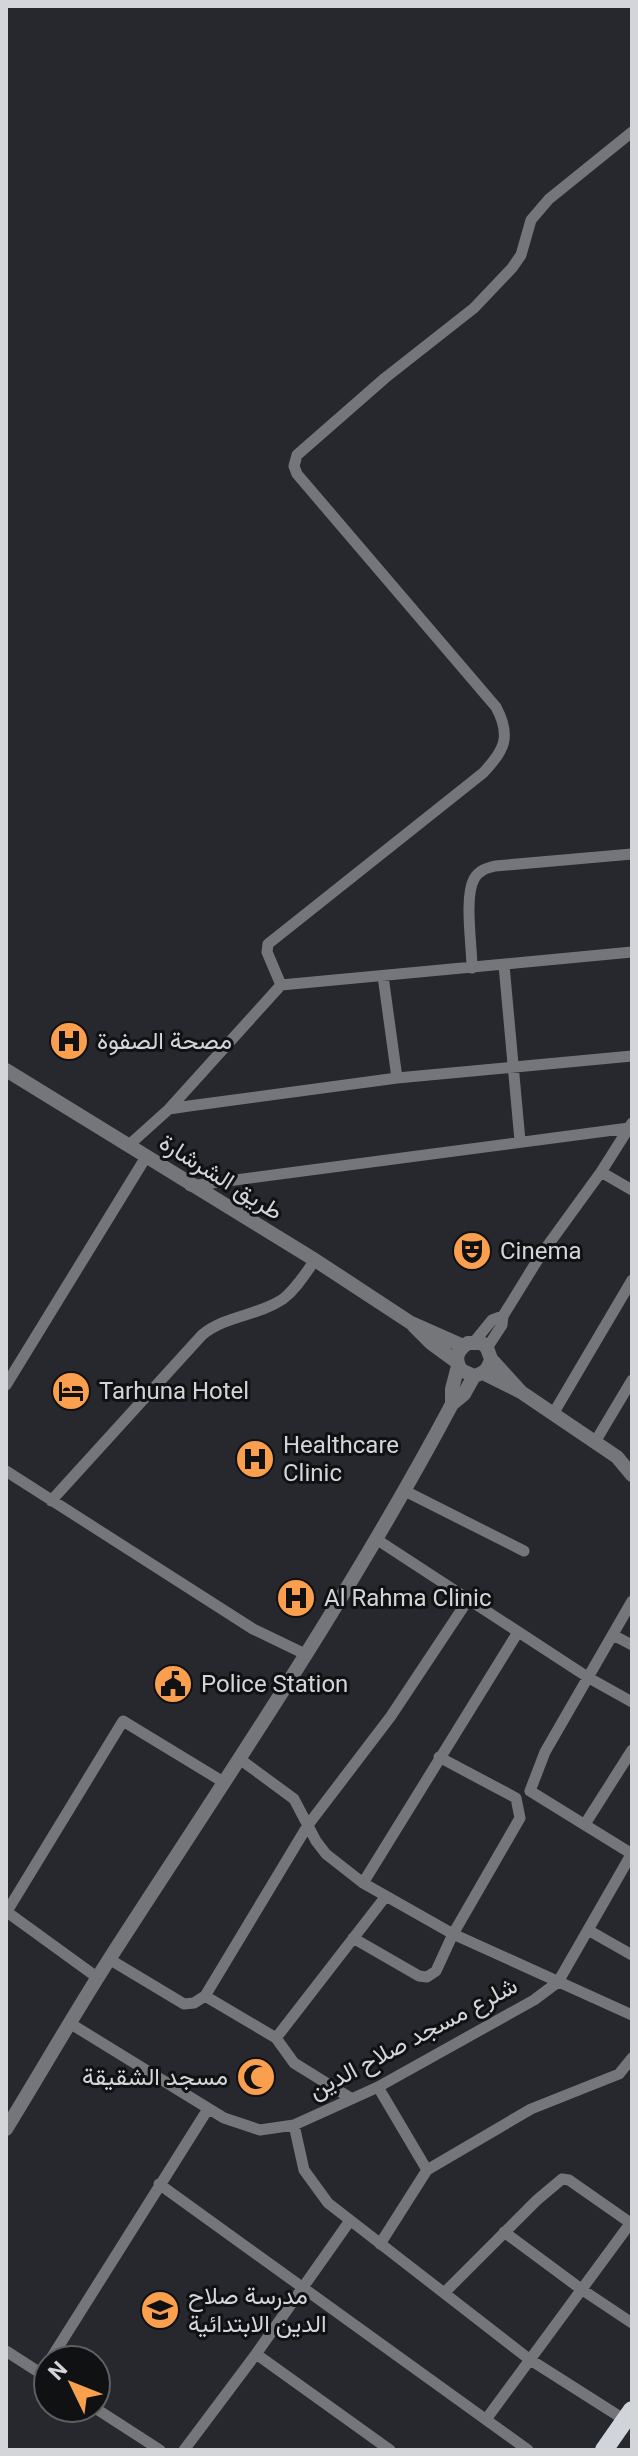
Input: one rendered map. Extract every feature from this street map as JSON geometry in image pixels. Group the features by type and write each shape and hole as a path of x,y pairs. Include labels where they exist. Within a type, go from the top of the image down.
{"highway":[{"path":"604,2450 628,2415"}],"street":[{"path":"281,985 267,952 268,944 483,773 504,747 505,734 503,720 496,707 297,474 294,466 297,455 396,369 474,308 521,255 531,220 549,199 632,132"},
{"path":"472,968 470,890 475,877 483,869 632,854"},
{"path":"129,1145 169,1109 281,985 632,952"},
{"path":"504,965 520,1141"},
{"path":"383,976 397,1078"},
{"path":"169,1109 231,1098 397,1078 632,1056"},
{"name":"طريق الشرشارة","path":"6,1070 190,1186 315,1260 411,1323"},
{"path":"190,1186 631,1125"},
{"path":"452,1404 458,1364 479,1349 502,1325 503,1316 540,1256 631,1125"},
{"path":"6,1385 146,1157"},
{"path":"601,1172 632,1190"},
{"path":"51,1501 202,1335 218,1323 286,1297 315,1260"},
{"path":"553,1414 632,1280"},
{"path":"411,1323 479,1349 521,1392 617,1457 632,1475"},
{"path":"411,1323 465,1373 479,1375 521,1392"},
{"path":"6,2129 109,1959 241,1760 405,1491 452,1404 479,1375 479,1349"},
{"path":"595,1442 632,1380"},
{"path":"617,1457 632,1460"},
{"path":"6,1471 253,1629 305,1654"},
{"path":"405,1491 524,1551"},
{"path":"376,1539 589,1678 632,1702"},
{"path":"109,1959 184,2004 194,2003 205,1996 308,1825 391,1716 468,1600"},
{"path":"632,1601 545,1752 530,1791 632,1854"},
{"path":"363,1883 518,1632"},
{"path":"613,1635 632,1645"},
{"path":"98,1978 6,1913 123,1721 225,1783"},
{"path":"585,1824 632,1750"},
{"path":"353,1938 419,1976 427,1977 436,1971 453,1934 520,1818 516,1798 439,1757"},
{"path":"241,1760 294,1799 326,1854 363,1883 453,1934 632,2015"},
{"name":"شلرع مسجد صلاح الدين","path":"71,2024 208,2109 240,2125 260,2130 294,2125 378,2087 534,2000 558,1982 588,1930 627,1874 632,1854"},
{"path":"276,2038 386,1896"},
{"path":"588,1930 632,1955"},
{"path":"205,1996 276,2038 294,2063 352,2099"},
{"path":"380,2244 427,2170 531,2109 619,2074 632,2058"},
{"path":"378,2087 427,2170"},
{"path":"62,2344 208,2109"},
{"path":"294,2125 304,2170 328,2203 349,2222 529,2359 628,2415"},
{"path":"444,2293 562,2179 569,2180 631,2223 487,2418"},
{"path":"159,2184 528,2450"},
{"path":"184,2450 349,2222"},
{"path":"504,2232 632,2323"},
{"path":"6,2351 32,2362"},
{"path":"256,2354 390,2450"},
{"path":"112,2419 160,2450"}],"place":[{"name":"مصحة الصفوة","path":"69,1041"},
{"name":"Cinema","path":"472,1251"},
{"name":"Tarhuna Hotel","path":"71,1391"},
{"name":"Healthcare Clinic","path":"255,1459"},
{"name":"Al Rahma Clinic","path":"296,1598"},
{"name":"Police Station","path":"173,1684"},
{"name":"مسجد الشقيقة","path":"256,2077"},
{"name":"مدرسة صلاح الدين الابتدائية","path":"160,2310"}]}
